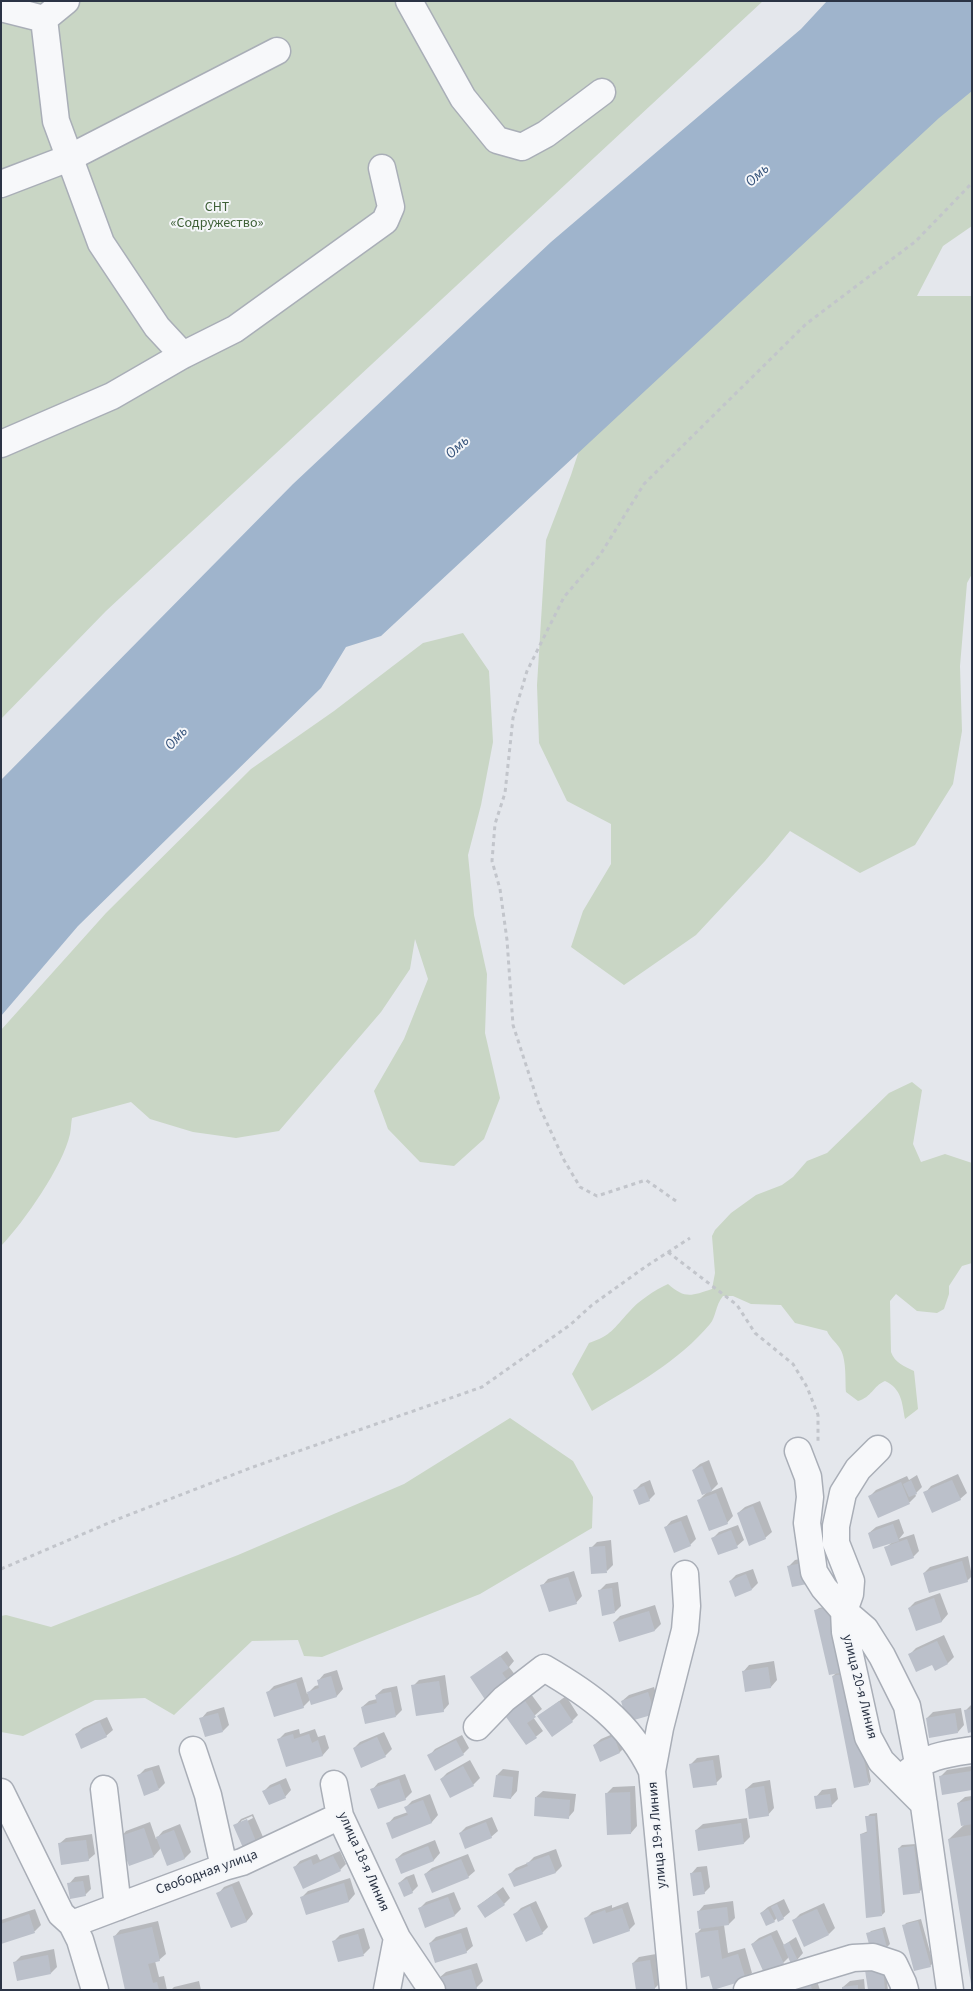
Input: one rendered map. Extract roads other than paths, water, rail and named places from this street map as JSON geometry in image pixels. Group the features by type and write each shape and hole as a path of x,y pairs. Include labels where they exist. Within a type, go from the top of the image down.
{"street":[{"path":"44,19 66,1"},
{"path":"409,1 463,98 497,140 522,147 546,134 602,92"},
{"path":"1,8 44,19"},
{"path":"44,19 56,121 101,243 157,327 183,355"},
{"path":"1,184 69,158 276,50"},
{"path":"1,444 112,396 183,355 235,329 385,221 390,207 382,168"},
{"name":"улица 20-я Линия","path":"878,1449 858,1469 843,1494 836,1526 836,1543 852,1581 844,1611 845,1632 868,1737 881,1761 909,1771"},
{"path":"798,1451 808,1477 810,1497 807,1523 814,1572 824,1588 844,1611"},
{"path":"652,1771 660,1728 685,1630 687,1606 684,1574"},
{"name":"улица 20-я Линия","path":"844,1611 865,1629 882,1656 907,1706 909,1771 924,1804 950,1990"},
{"name":"улица 19-я Линия","path":"477,1726 504,1699 544,1668 583,1691 615,1718 643,1751 652,1771 673,1990"},
{"path":"193,1750 208,1795 224,1867"},
{"path":"909,1771 943,1754 972,1750"},
{"name":"улица 18-я Линия","path":"334,1784 340,1816 397,1938 432,1990"},
{"path":"104,1789 118,1907"},
{"path":"1,1792 61,1914 72,1924 80,1940 95,1990"},
{"name":"Свободная улица","path":"72,1924 242,1862 340,1816"},
{"path":"387,1990 397,1938"},
{"path":"747,1990 852,1958 873,1956 894,1964 904,1983 905,1990"}],"water":[{"name":"Омь","path":"827,1 972,1 972,91 939,118 381,636 346,647 321,688 78,926 1,1016 1,780 293,484 551,242 801,29"}],"park label":[{"name":"СНТ «Содружество»","path":"217,216"}]}
